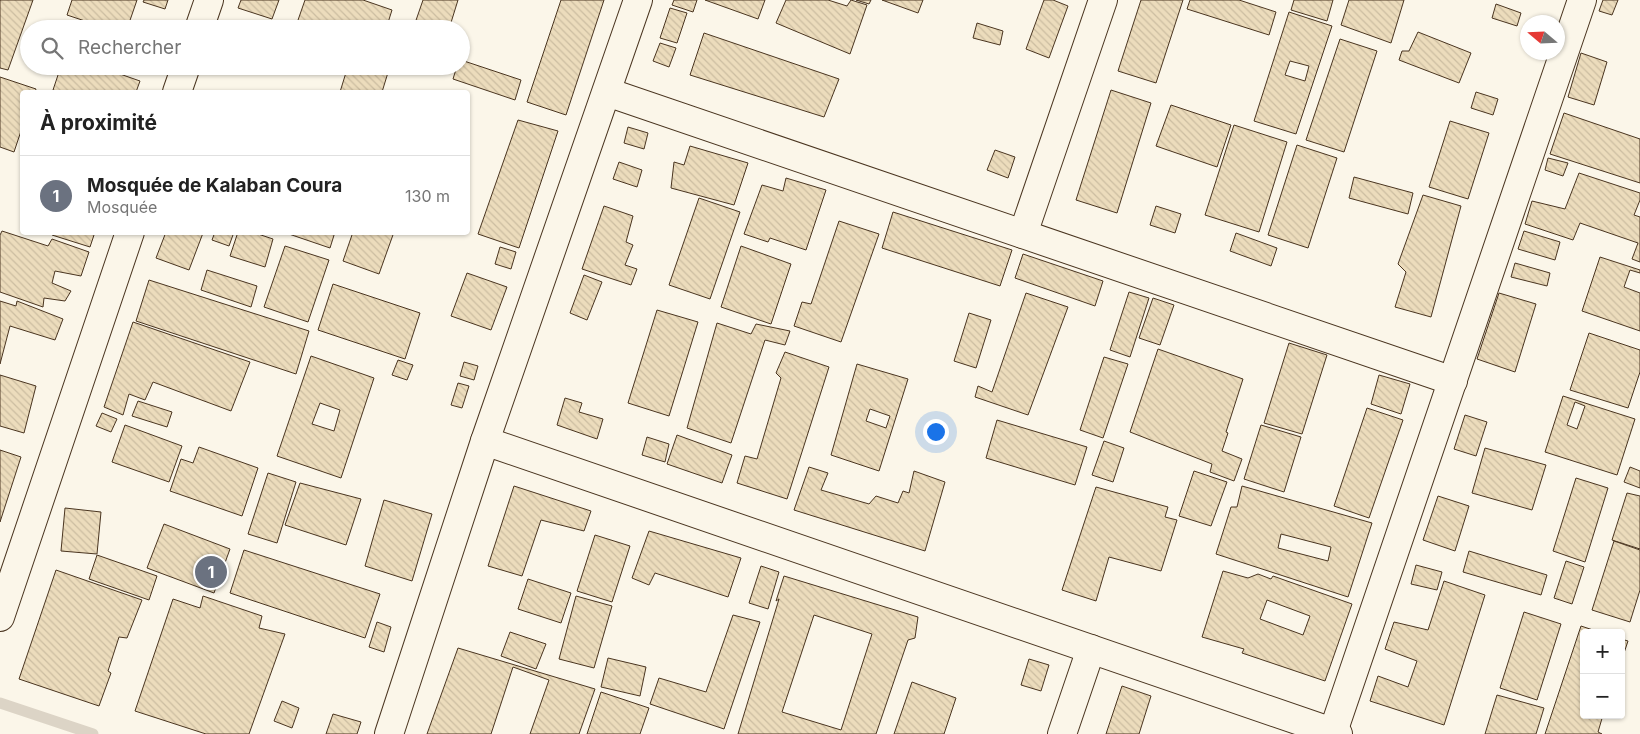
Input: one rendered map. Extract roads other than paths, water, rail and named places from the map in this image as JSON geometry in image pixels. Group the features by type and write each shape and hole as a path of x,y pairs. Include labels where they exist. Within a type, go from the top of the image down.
{"street":[{"path":"202,20 209,0"},
{"path":"389,734 485,441 638,0"},
{"path":"1023,234 1104,0"},
{"path":"485,441 1336,733 1582,0"},
{"path":"179,90 183,75"},
{"path":"607,92 1453,381"},
{"path":"0,617 129,235"},
{"path":"1062,734 1091,649"}],"waterway":[{"path":"0,703 93,734"}],"place":[{"name":"Mosquée de Kalaban Coura","path":"211,572"}]}
